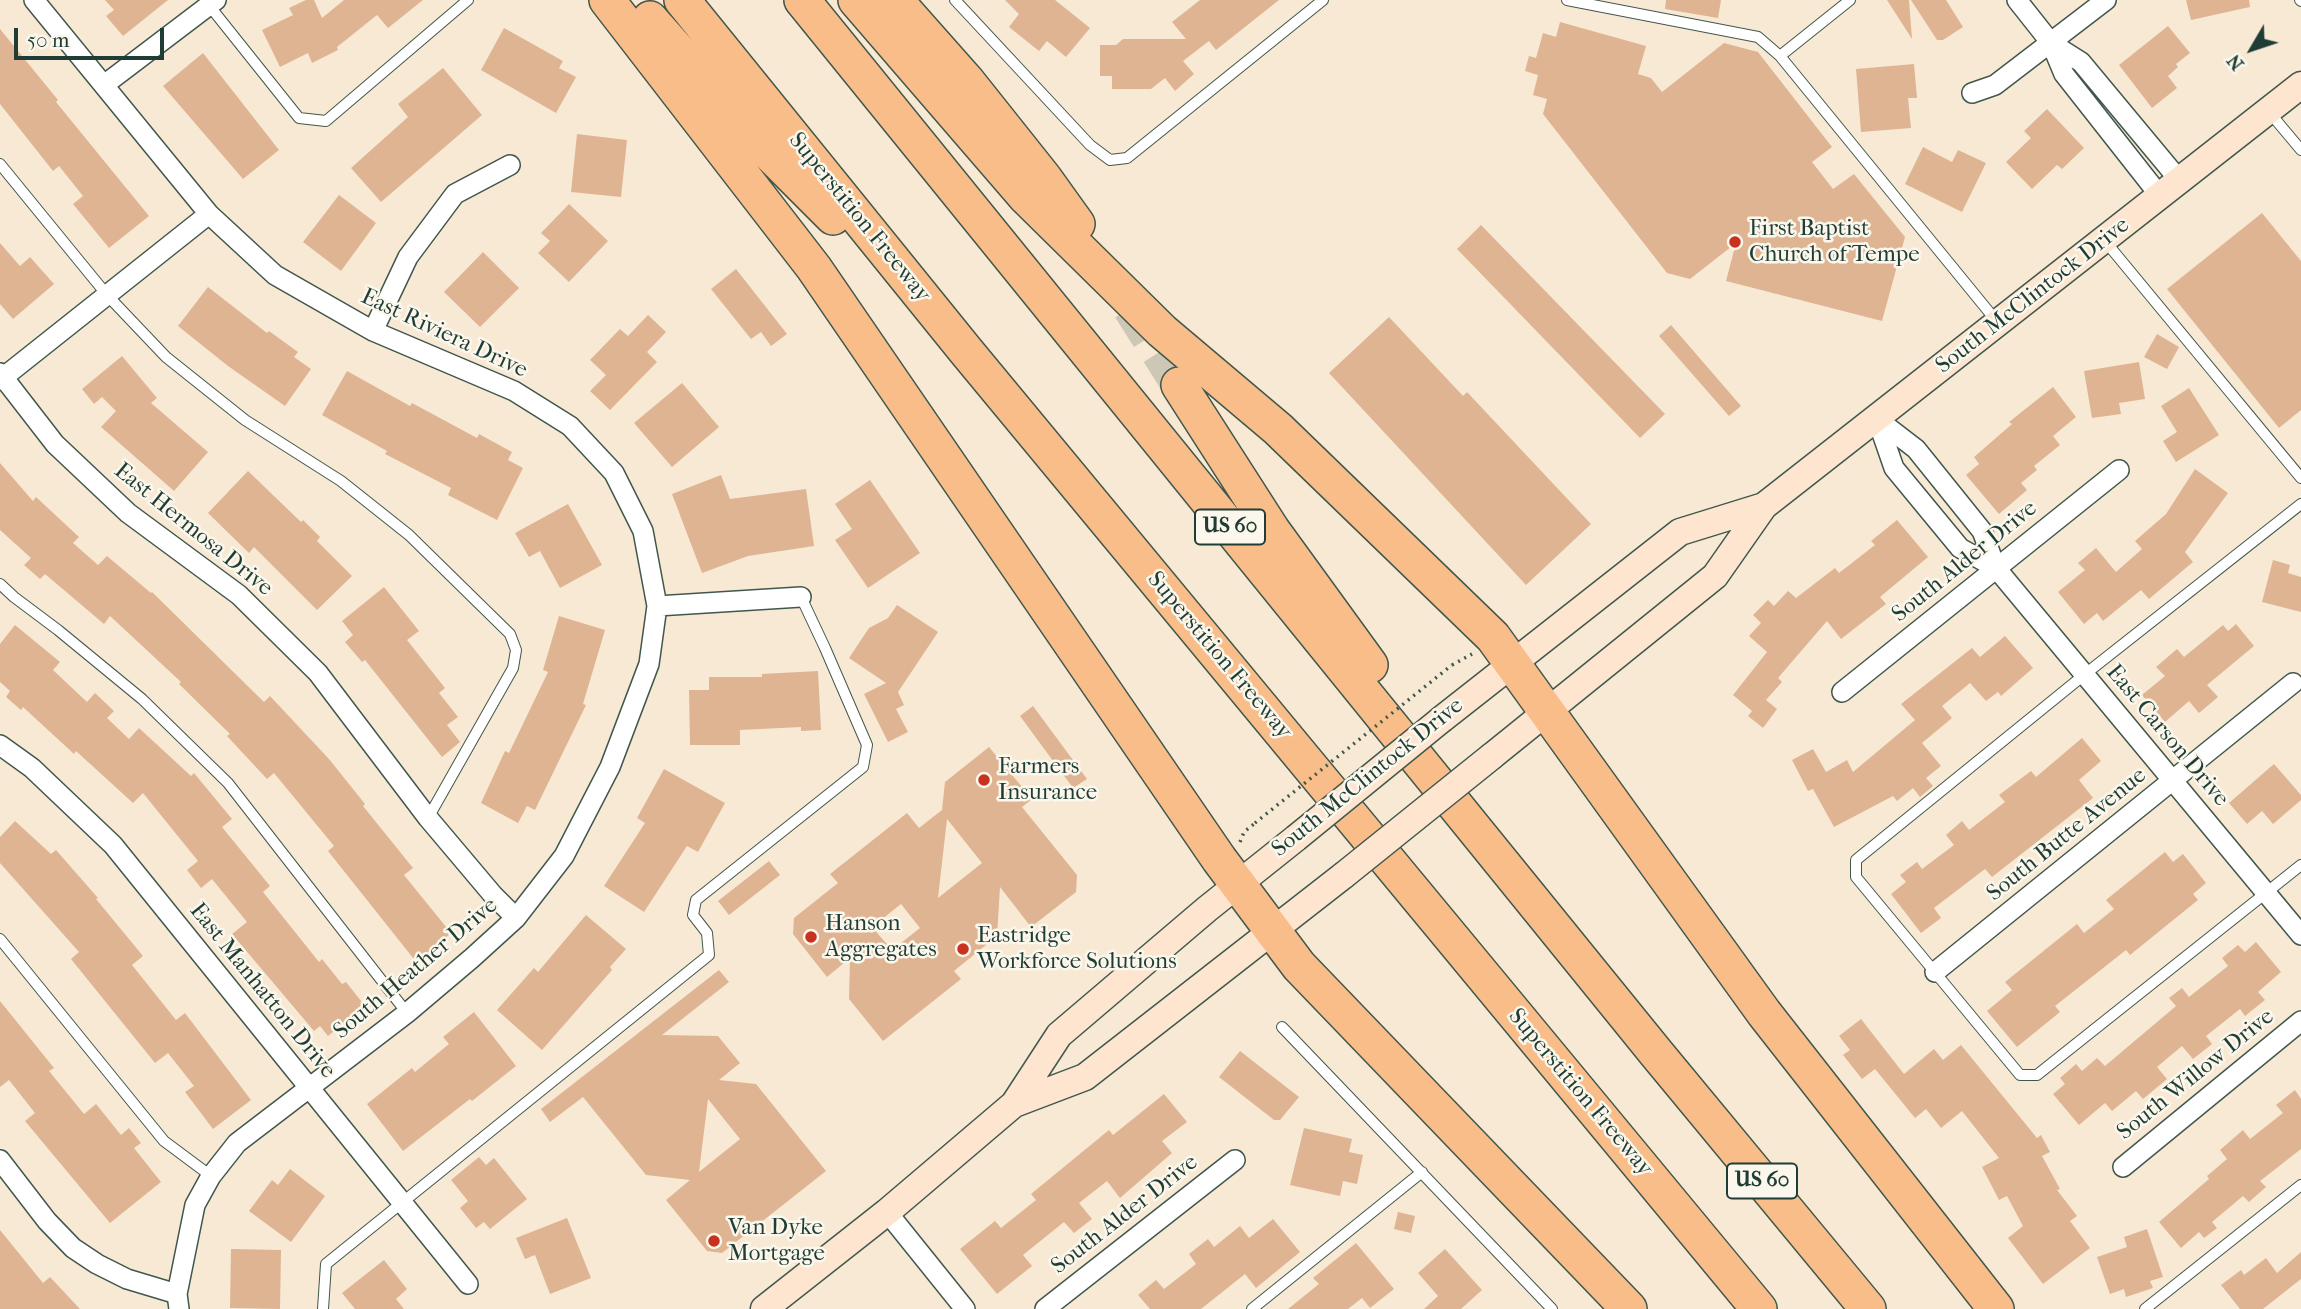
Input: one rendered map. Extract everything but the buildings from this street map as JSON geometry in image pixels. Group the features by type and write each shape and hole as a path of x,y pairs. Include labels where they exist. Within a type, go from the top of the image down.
{"highway":[{"path":"607,0 814,268 1238,883 1299,967 1629,1309"},
{"path":"634,0 765,149 967,351"},
{"name":"Superstition Freeway","path":"682,0 967,351 1759,1309"},
{"name":"US 60","path":"802,0 1657,1054 1868,1309"},
{"path":"856,0 1026,197 1162,331 1278,429 1493,637 1764,1013 1996,1309"},
{"path":"895,0 966,80 1077,224"},
{"path":"1179,385 1272,530 1389,692 1487,818 1657,1054"}],"main road":[{"name":"South McClintock Drive","path":"1014,1104 1085,1077 1273,932 1715,576 1764,506 2301,85"},
{"name":"South McClintock Drive","path":"777,1302 1014,1104 1059,1035 1238,883 1680,532 1764,506"}],"street":[{"name":"East Riviera Drive","path":"34,0 209,214 275,275 373,331 514,391 570,426 614,473 643,531 657,606"},
{"path":"2017,0 2052,43 2064,74 2170,189"},
{"path":"1972,93 1995,85 2106,0"},
{"path":"104,85 210,1"},
{"path":"373,331 408,257 455,194 510,165"},
{"path":"1,377 209,214"},
{"name":"East Hermosa Drive","path":"1,377 55,444 128,513 239,595 318,673 428,818 516,918"},
{"name":"East Carson Drive","path":"1877,419 1894,468 1960,548 1996,568"},
{"name":"East Carson Drive","path":"1877,419 1916,449 1982,531 1996,568 2301,935"},
{"name":"South Alder Drive","path":"1842,692 2119,470"},
{"path":"657,606 801,597"},
{"name":"South Heather Drive","path":"178,1302 195,1205 211,1176 237,1143 407,1013 516,918 564,856 610,767 649,664 657,606"},
{"name":"South Butte Avenue","path":"1935,972 2293,683"},
{"name":"East Manhatton Drive","path":"0,745 32,768 113,845 468,1284"},
{"name":"South Willow Drive","path":"2123,1167 2301,1021"},
{"path":"0,1160 47,1221 73,1248 97,1264 178,1302"},
{"name":"South Alder Drive","path":"1045,1309 1235,1160"},
{"path":"887,1212 965,1309"}],"lane":[{"path":"210,1 299,118 326,121 468,0"},
{"path":"955,0 1090,145 1110,160 1127,158 1323,0"},
{"path":"1567,0 1758,37 1780,56 1998,323"},
{"path":"1780,56 1850,0"},
{"path":"2269,111 2301,150"},
{"path":"0,164 107,295 166,357 245,420 341,481 409,535 510,634 516,650 513,668 428,818"},
{"path":"2104,240 2301,478"},
{"path":"2301,504 1856,860 1856,877 2020,1075 2036,1075 2301,865"},
{"path":"0,584 142,699 228,783 407,1013"},
{"path":"323,1309 326,1264 709,955 707,933 694,915 696,900 863,767 867,745 801,597"},
{"path":"0,939 164,1141 211,1176"},
{"path":"1282,1027 1552,1309"},
{"path":"1252,1309 1422,1172"},
{"path":"2145,1309 2301,1185"}],"path":[{"path":"1238,845 1244,832 1255,823 1452,665 1477,651"}],"tunnel":[{"path":"1130,308 1179,385"}],"place":[{"name":"First Baptist Church of Tempe","path":"1735,242"},
{"name":"Farmers Insurance","path":"984,780"},
{"name":"Hanson Aggregates","path":"811,937"},
{"name":"Eastridge Workforce Solutions","path":"963,949"},
{"name":"Van Dyke Mortgage","path":"714,1241"}]}
